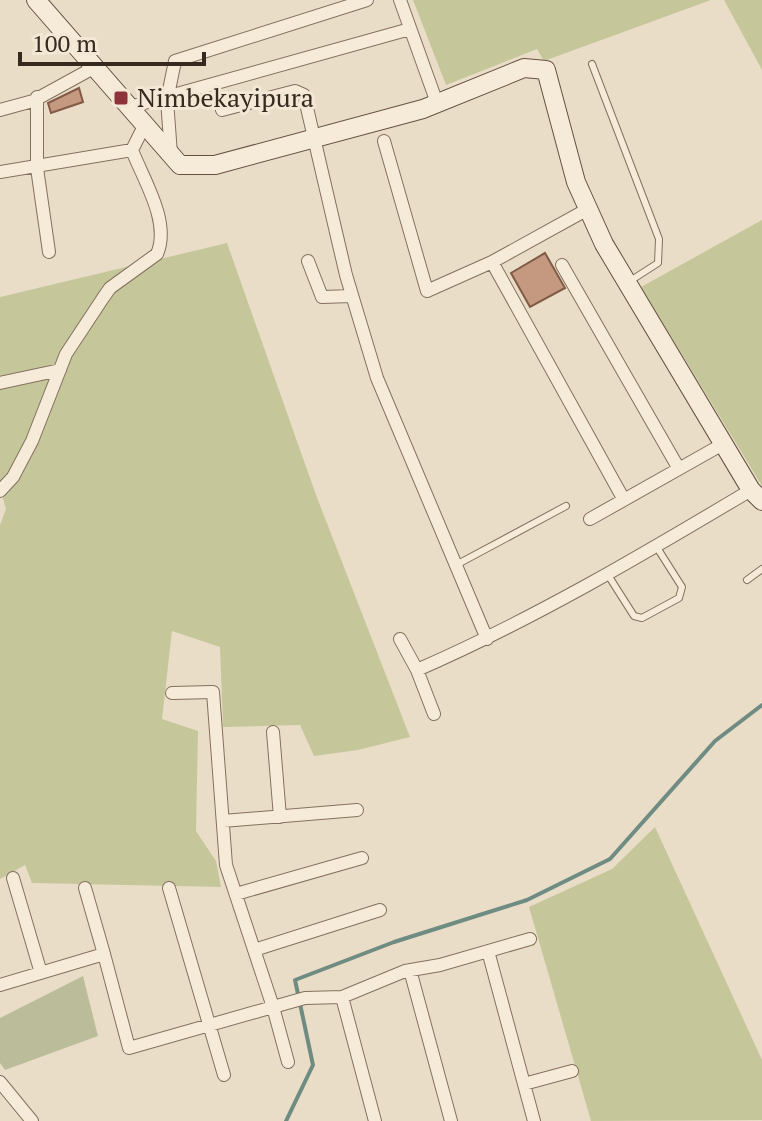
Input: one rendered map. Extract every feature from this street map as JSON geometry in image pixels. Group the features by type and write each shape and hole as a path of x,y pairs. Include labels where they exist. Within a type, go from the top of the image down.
{"main road":[{"path":"36,0 180,165 215,165 437,103 524,68 546,70 576,182 588,209 627,283 756,496"}],"street":[{"path":"171,154 167,100 175,61 367,0"},
{"path":"400,0 437,103"},
{"path":"130,107 167,100 410,29"},
{"path":"0,110 37,97 95,67"},
{"path":"222,110 301,92 315,138 352,296 377,378 487,639"},
{"path":"37,97 37,168 49,252"},
{"path":"0,491 13,477 32,441 66,354 110,288 157,254 160,245 156,212 132,150 145,124"},
{"path":"384,141 427,291 492,262 588,209"},
{"path":"0,172 132,150"},
{"path":"308,261 322,297 352,296"},
{"path":"492,262 624,500"},
{"path":"562,265 679,469"},
{"path":"0,383 60,370"},
{"path":"590,519 723,444"},
{"path":"417,670 487,639 656,546 756,496"},
{"path":"400,639 417,670 434,714"},
{"path":"172,693 213,692 226,865 288,1062"},
{"path":"273,732 280,817"},
{"path":"223,821 357,810"},
{"path":"236,894 362,858"},
{"path":"13,878 41,973"},
{"path":"85,888 129,1048 305,998 342,997 410,970 530,939"},
{"path":"169,888 224,1075"},
{"path":"254,950 380,910"},
{"path":"488,951 534,1121"},
{"path":"1,982 104,954"},
{"path":"410,970 451,1121"},
{"path":"342,997 375,1121"},
{"path":"524,1084 572,1071"},
{"path":"0,1082 32,1121"}],"lane":[{"path":"592,64 659,239 658,263 627,283"},
{"path":"455,565 566,506"},
{"path":"608,575 634,616 642,618 679,598 682,587 656,546"},
{"path":"747,580 762,569"}],"green space":[{"path":"413,0 711,0 544,61 537,49 446,85"},
{"path":"724,0 762,0 762,70"},
{"path":"762,220 762,486 641,287"},
{"path":"227,243 316,495 410,737 358,750 314,756 300,725 223,727 220,647 172,631 162,719 198,731 196,831 216,861 221,887 32,883 25,865 0,879 0,525 6,509 0,488 0,297"},
{"path":"655,827 762,1060 762,1120 591,1121 529,907 612,869"},
{"path":"83,976 98,1036 5,1070 0,1063 0,1018"}],"building":[{"path":"79,88 83,102 51,113 48,103"},
{"path":"545,253 565,288 530,307 511,273"}],"waterway":[{"path":"286,1121 313,1065 295,980 394,942 527,900 610,859 715,741 762,705"}],"place":[{"name":"Nimbekayipura","path":"121,98"}]}
